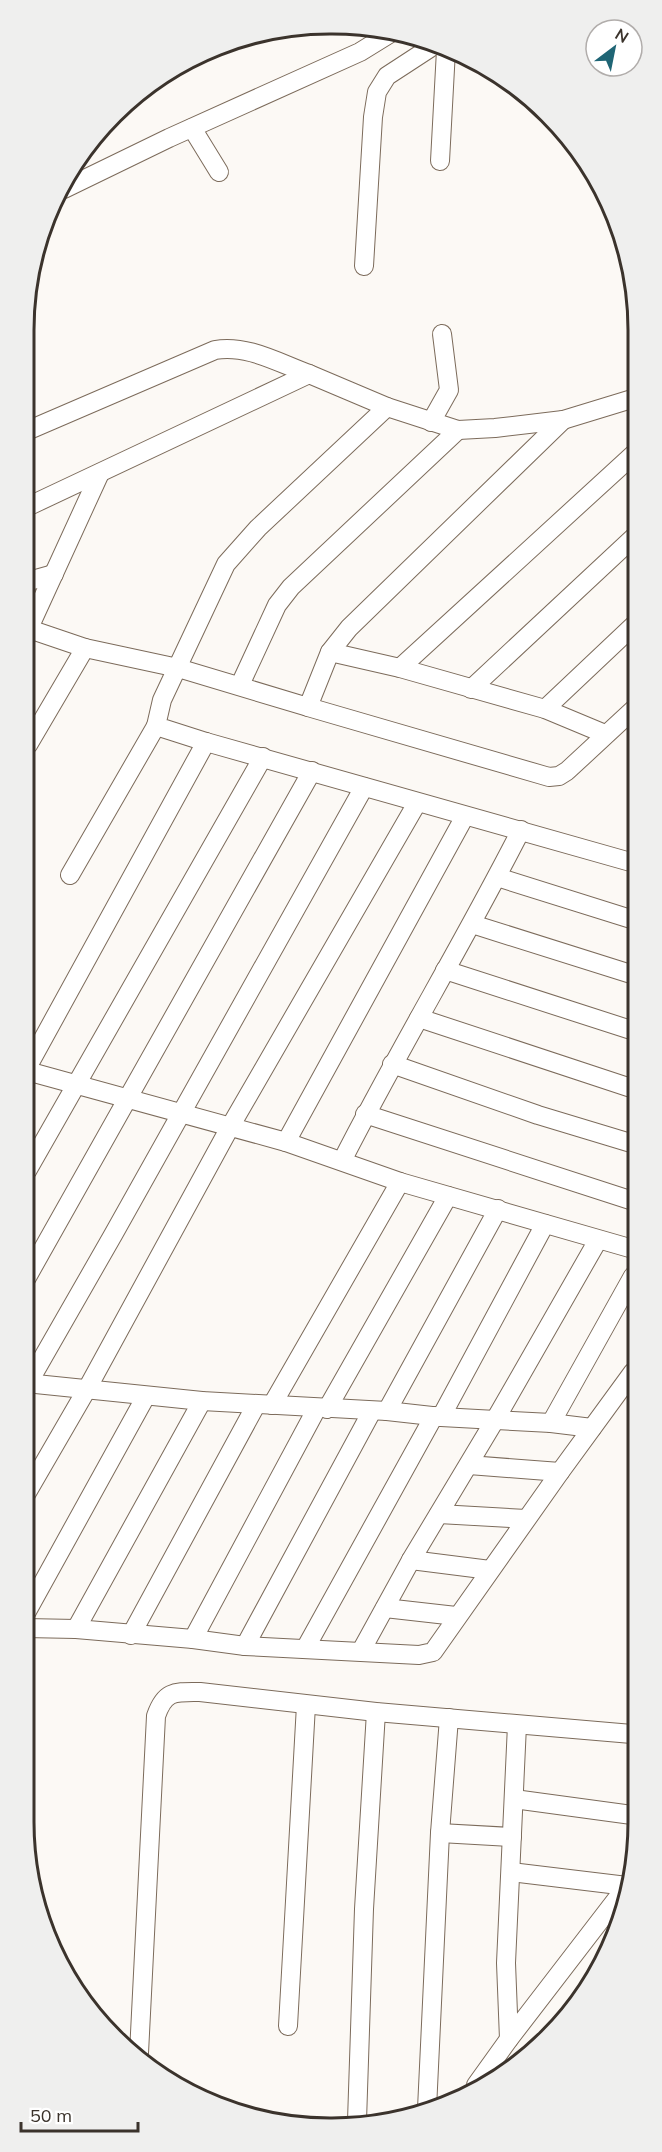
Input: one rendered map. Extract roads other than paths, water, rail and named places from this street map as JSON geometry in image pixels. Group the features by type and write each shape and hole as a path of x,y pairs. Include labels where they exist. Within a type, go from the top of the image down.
{"street":[{"path":"73,185 360,52 381,39"},
{"path":"364,266 377,92 387,76 427,50"},
{"path":"440,161 446,58"},
{"path":"192,128 219,172"},
{"path":"431,422 449,390 442,334"},
{"path":"34,428 215,350 226,348 246,351 309,374 387,407 458,430 563,420 628,402"},
{"path":"34,504 309,374"},
{"path":"70,875 156,726 162,700 226,564 258,528 387,407"},
{"path":"308,707 330,652 349,628 563,420"},
{"path":"240,686 277,605 291,587 458,430"},
{"path":"400,668 628,459"},
{"path":"34,617 100,473"},
{"path":"471,689 628,543"},
{"path":"34,580 54,574"},
{"path":"34,630 85,648 178,668 549,777 559,776 567,771 628,713"},
{"path":"545,710 628,631"},
{"path":"34,735 85,648"},
{"path":"330,652 400,668 545,710 605,734"},
{"path":"156,726 417,803 628,861"},
{"path":"34,1056 206,742"},
{"path":"34,1158 263,757"},
{"path":"34,1265 312,771"},
{"path":"34,1370 364,787"},
{"path":"34,1480 87,1389 230,1127 417,803"},
{"path":"286,1142 465,816"},
{"path":"342,1161 392,1064 472,924 521,830"},
{"path":"497,877 628,918"},
{"path":"472,924 628,973"},
{"path":"445,970 628,1029"},
{"path":"419,1018 628,1087"},
{"path":"392,1064 538,1115 628,1142"},
{"path":"34,1071 75,1085 286,1142 400,1182 628,1249"},
{"path":"365,1114 628,1199"},
{"path":"131,1635 264,1405 400,1182"},
{"path":"193,1639 322,1409 448,1196"},
{"path":"245,1646 498,1209"},
{"path":"305,1649 545,1224"},
{"path":"361,1651 411,1560 469,1465 598,1240"},
{"path":"551,1423 628,1285"},
{"path":"34,1628 76,1629 245,1646 419,1655 432,1652 628,1379"},
{"path":"34,1385 202,1401 380,1411 592,1428"},
{"path":"34,1599 146,1396"},
{"path":"76,1629 202,1401"},
{"path":"469,1465 560,1472"},
{"path":"439,1514 526,1519"},
{"path":"411,1560 489,1570"},
{"path":"385,1608 456,1616"},
{"path":"139,2047 156,1716 160,1703 168,1695 179,1692 200,1692 376,1712 628,1734"},
{"path":"288,2026 306,1705"},
{"path":"357,2116 364,1909 376,1712"},
{"path":"427,2101 440,1833 449,1718"},
{"path":"509,2039 506,1963 517,1725"},
{"path":"514,1799 628,1814"},
{"path":"440,1833 512,1837"},
{"path":"511,1872 621,1882"},
{"path":"484,2075 617,1899"}]}
